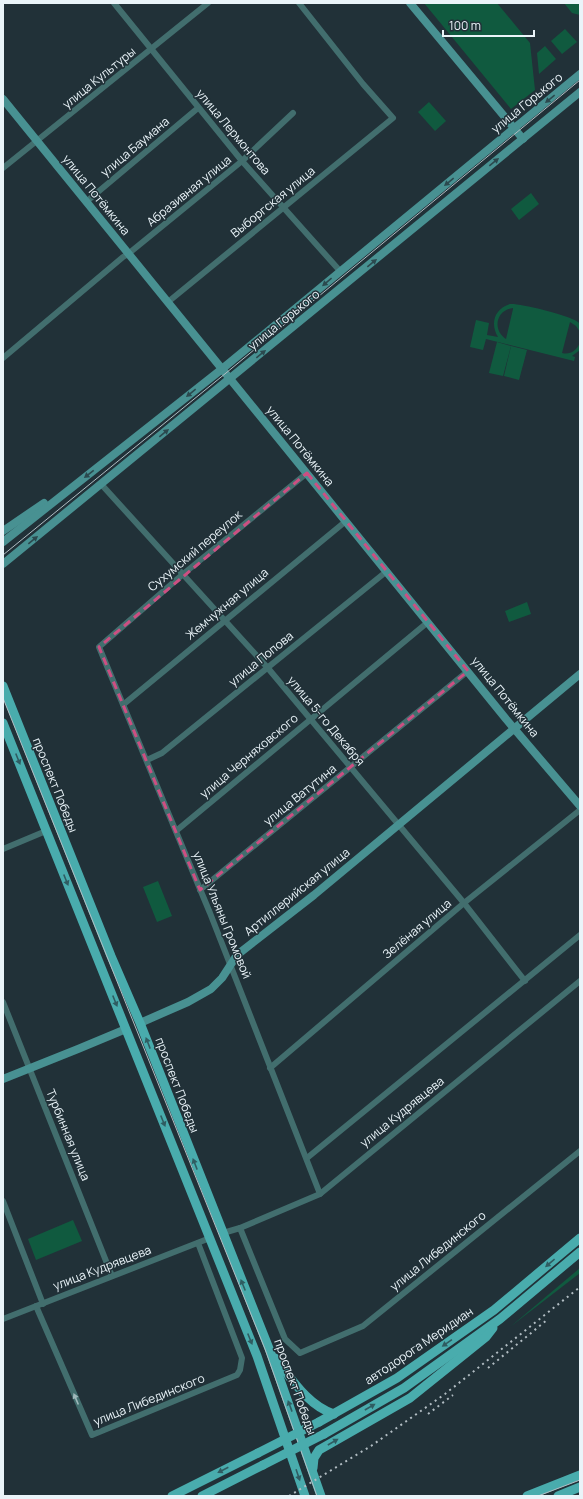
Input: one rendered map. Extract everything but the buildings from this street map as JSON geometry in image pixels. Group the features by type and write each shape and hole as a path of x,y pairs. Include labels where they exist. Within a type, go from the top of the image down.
{"main road":[{"name":"проспект Победы","path":"3,686 111,956 140,1023 270,1351 321,1496"},
{"name":"проспект Победы","path":"3,723 257,1356 305,1496"},
{"name":"Артиллерийская улица","path":"126,1029 140,1023"},
{"name":"автодорога Меридиан","path":"172,1496 319,1422 397,1378 494,1310 580,1238"},
{"name":"автодорога Меридиан","path":"202,1496 324,1434 404,1388 500,1320 580,1252"},
{"path":"313,1472 314,1458 319,1450 410,1398 486,1337 500,1320"},
{"path":"270,1351 302,1391 321,1409 334,1414"},
{"path":"527,1496 580,1475"},
{"path":"558,1496 580,1487"}],"street":[{"name":"улица Лермонтова","path":"114,3 242,161 340,271"},
{"name":"улица Культуры","path":"3,168 208,3"},
{"name":"Выборгская улица","path":"168,302 393,118 363,84 299,3"},
{"path":"410,3 523,139"},
{"name":"улица Горького","path":"3,542 222,369 580,74"},
{"name":"улица Горького","path":"3,564 580,92"},
{"name":"улица Потёмкина","path":"3,99 514,728 580,806"},
{"name":"улица Баумана","path":"86,202 198,108"},
{"name":"Абразивная улица","path":"3,358 123,257 242,161 293,113"},
{"path":"136,438 144,449"},
{"name":"Сухумский переулок","path":"99,647 182,575 307,473"},
{"name":"улица 5-го Декабря","path":"101,484 267,667 464,903 525,981"},
{"path":"3,531 44,503 62,496"},
{"name":"Жемчужная улица","path":"124,704 224,620 346,521"},
{"name":"улица Попова","path":"147,760 162,753 387,571"},
{"name":"улица Черняховского","path":"176,831 310,718 428,622"},
{"name":"улица Ульяны Громовой","path":"99,647 124,704 200,890 320,1194"},
{"name":"улица Ватутина","path":"200,890 468,671"},
{"name":"Артиллерийская улица","path":"140,1023 203,995 222,978 231,967 237,956 580,674"},
{"name":"Зелёная улица","path":"270,1068 464,903 580,810"},
{"path":"3,849 46,831"},
{"name":"улица Кудрявцева","path":"307,1158 580,935"},
{"name":"улица Кудрявцева","path":"223,1233 240,1228 320,1194 580,981"},
{"name":"Турбинная улица","path":"3,1002 112,1276"},
{"name":"Артиллерийская улица","path":"3,1079 126,1029"},
{"name":"улица Либединского","path":"240,1228 285,1339 300,1353 363,1326 580,1151"},
{"path":"3,1201 43,1304"},
{"name":"улица Кудрявцева","path":"3,1319 210,1238"},
{"name":"улица Либединского","path":"36,1306 92,1435 237,1375 240,1370 242,1358 198,1243"}],"highlighted area":[{"path":"307,473 468,671 200,890 99,647"}],"green space":[{"path":"424,3 497,3 530,43 535,90 511,109"},
{"path":"564,3 580,3 580,15 572,13"},
{"path":"565,29 577,42 562,54 551,41"},
{"path":"545,46 556,59 539,74 537,53"},
{"path":"429,102 446,121 435,131 418,112"},
{"path":"531,193 539,204 519,220 511,209"},
{"path":"515,304 531,307 560,314 578,322 580,324 580,332 576,326 570,322 562,353 572,352 580,343 580,350 572,356 575,357 574,361 486,339 483,350 470,347 476,320 489,323 487,335 498,337 494,327 494,322 497,313 505,306","holes":["513,308 506,339 499,331 498,321 503,312"]},
{"path":"497,342 511,346 503,376 489,373"},
{"path":"511,346 527,350 519,380 504,376"},
{"path":"527,602 531,614 509,622 505,611"},
{"path":"158,881 172,916 157,922 143,887"},
{"path":"73,1220 82,1241 36,1260 28,1239"},
{"path":"580,1268 580,1273 510,1327"}],"tram line":[{"path":"3,555 226,373 580,80"},
{"path":"3,698 265,1349 317,1496"},
{"path":"538,1496 580,1480"}],"railway":[{"path":"289,1496 371,1446 445,1394 580,1287"},
{"path":"488,1368 547,1320"},
{"path":"428,1414 453,1395"}]}
